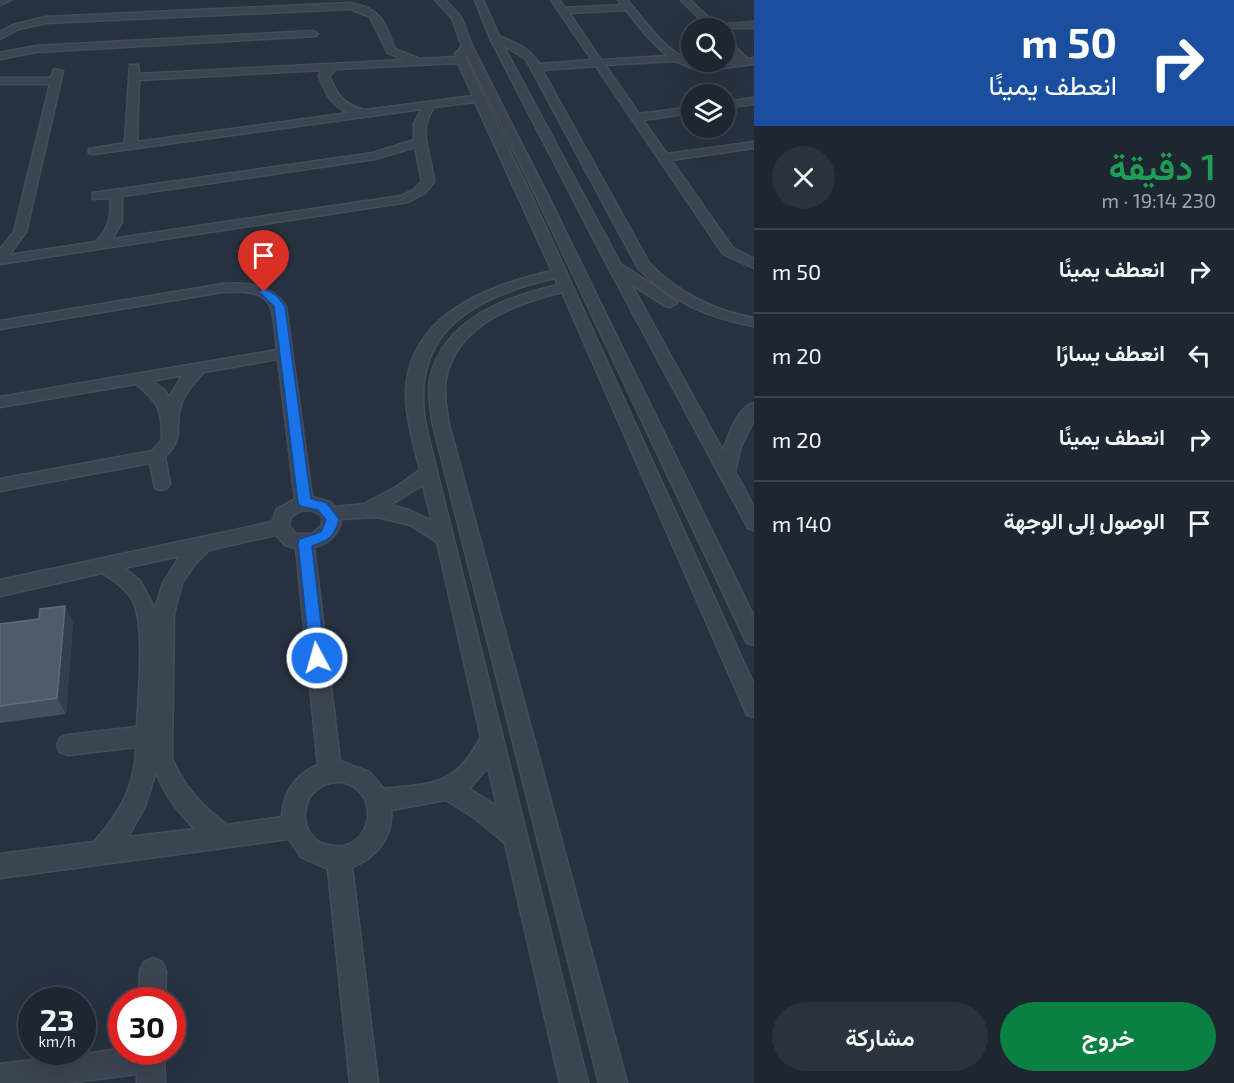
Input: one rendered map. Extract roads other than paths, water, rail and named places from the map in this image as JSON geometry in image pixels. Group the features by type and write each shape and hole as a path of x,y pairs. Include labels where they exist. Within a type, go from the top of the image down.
{"street":[{"path":"0,2 7,0"},
{"path":"439,0 459,15 464,53 479,98 526,197 754,708"},
{"path":"555,0 728,251 754,264"},
{"path":"686,0 703,18"},
{"path":"563,11 625,4 675,58"},
{"path":"310,19 328,6"},
{"path":"0,36 16,27 46,20 350,6 371,11 376,15 391,51 418,62"},
{"path":"288,8 310,19"},
{"path":"480,9 610,257 754,523"},
{"path":"310,19 316,46"},
{"path":"735,26 754,25"},
{"path":"0,43 11,47 36,49 313,34"},
{"path":"495,38 525,53 536,68 643,265 658,282 681,298 709,311 754,322"},
{"path":"735,48 750,61"},
{"path":"0,56 36,49"},
{"path":"379,64 391,51"},
{"path":"131,146 134,72 295,69 418,62 464,53"},
{"path":"464,53 542,195 754,637"},
{"path":"536,68 675,58 707,67 750,61"},
{"path":"335,66 325,72 324,76 334,100 352,111 364,114"},
{"path":"295,69 313,76 324,104 322,114 315,120"},
{"path":"0,86 57,76 20,232 10,247 0,256"},
{"path":"0,81 18,82"},
{"path":"93,152 479,98"},
{"path":"735,104 754,101"},
{"path":"375,156 413,129 431,104"},
{"path":"380,111 413,129"},
{"path":"636,118 681,112"},
{"path":"0,260 404,199 415,195 428,182 415,160 413,129"},
{"path":"664,158 754,145"},
{"path":"97,196 375,156 415,160"},
{"path":"100,245 112,230 118,214 116,193"},
{"path":"526,197 542,195"},
{"path":"578,196 605,195"},
{"path":"118,214 129,227 146,238"},
{"path":"20,232 30,244 50,253"},
{"path":"610,257 639,284 670,303 698,316 754,333"},
{"path":"563,280 522,281 488,293 458,311 436,333 420,360 414,390 444,538 574,1083"},
{"path":"563,280 502,306 476,321 456,342 443,365 437,392 440,421 613,1083"},
{"path":"0,325 223,288 252,288 264,292 274,298 279,306 304,503"},
{"path":"0,402 285,353"},
{"path":"599,360 621,359"},
{"path":"0,485 157,456 170,442 170,417 179,390 200,367"},
{"path":"139,378 160,395 170,417"},
{"path":"727,471 731,447 741,425 754,408"},
{"path":"157,456 161,484"},
{"path":"370,508 402,491 429,472"},
{"path":"304,503 317,504 330,513 332,519 330,531 320,539 305,543 286,537 280,527 283,514 288,508 304,503"},
{"path":"330,513 370,508 411,517 444,538"},
{"path":"0,588 280,527"},
{"path":"305,543 330,773"},
{"path":"203,544 181,567 167,594 164,613 161,758 184,801 223,837"},
{"path":"100,853 120,830 134,806 143,782 147,736 149,619 144,600 134,586 121,574 105,566"},
{"path":"68,745 147,736"},
{"path":"379,801 448,790 468,776 482,759 491,739"},
{"path":"330,773 351,774 360,778 375,792 379,801 381,817 377,832 368,845 354,854 339,858 319,855 303,844 294,827 293,817 297,797 311,781 330,773"},
{"path":"448,790 472,801 515,836"},
{"path":"0,866 294,827"},
{"path":"339,858 364,1083"},
{"path":"152,987 153,971"},
{"path":"0,1078 140,1065"}]}
